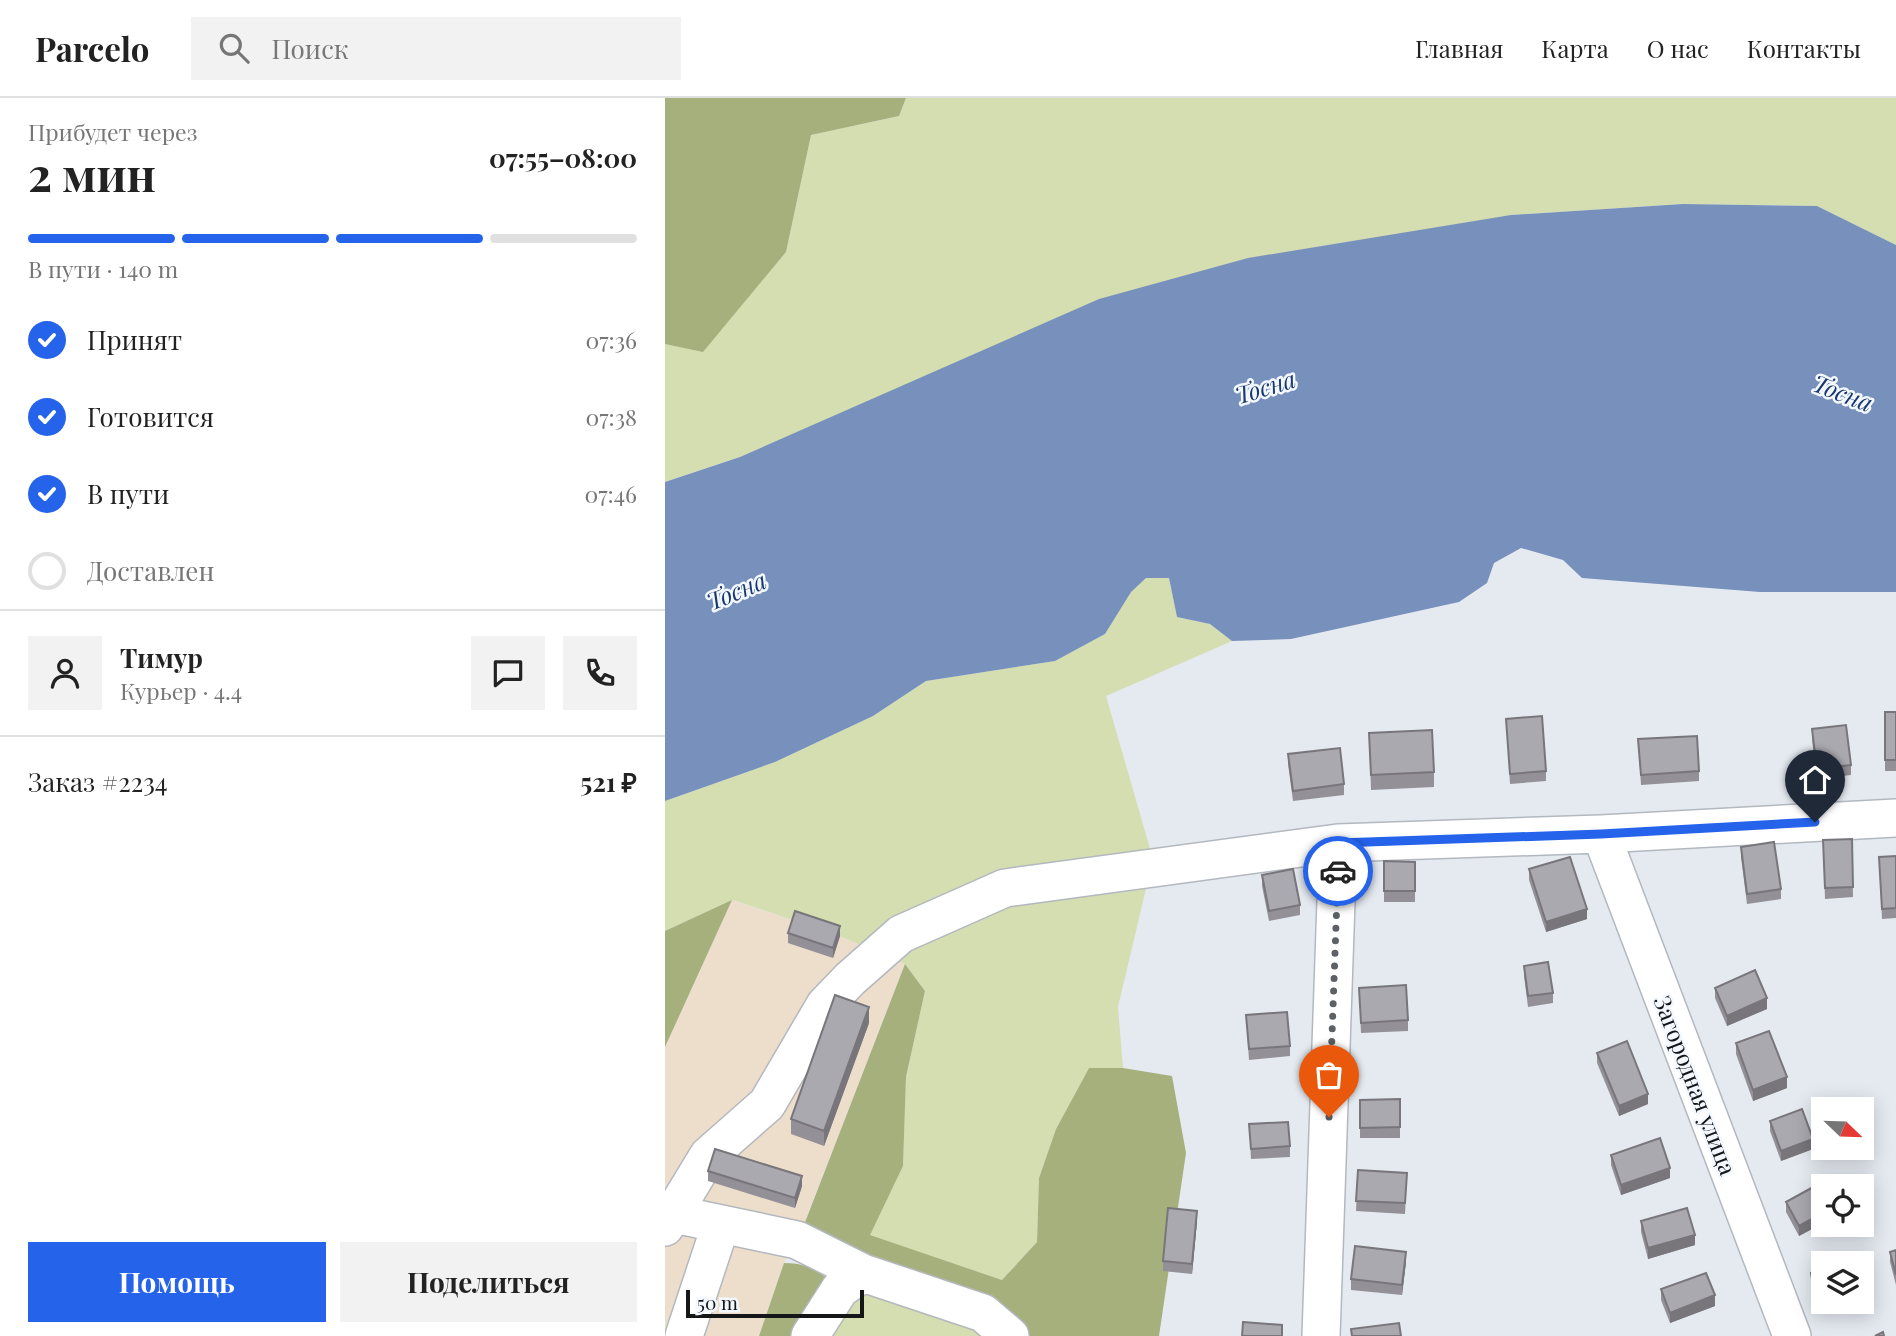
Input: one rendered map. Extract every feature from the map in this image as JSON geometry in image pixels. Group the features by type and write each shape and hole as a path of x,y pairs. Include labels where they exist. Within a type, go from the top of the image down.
{"street":[{"path":"1010,1336 983,1313 863,1273 796,1240 721,1224 670,1221 708,1156 767,1104 825,1005 901,934 1005,888 1338,843 1601,834 1896,818"},
{"name":"Загородная улица","path":"1601,834 1792,1336"},
{"path":"1321,1336 1338,843"},
{"path":"684,1336 721,1224"},
{"path":"810,1336 840,1289 863,1273"}],"shaded area":[{"path":"732,900 840,936 905,964 802,1229 784,1263 759,1336 665,1336 665,1047"}],"green space":[{"path":"665,98 906,98 899,116 811,135 786,252 703,352 665,344"},
{"path":"906,98 1896,98 1896,245 1817,206 1683,204 1511,215 911,384 740,457 665,482 665,344 703,351 786,252 811,135 899,116"},
{"path":"1146,578 1169,578 1177,617 1210,624 1232,641 1106,696 1153,859 1118,1007 1123,1068 1089,1068 1056,1129 1039,1178 1037,1242 1002,1280 869,1235 903,1166 906,1077 925,991 905,964 840,936 733,900 665,931 665,801 775,762 873,716 926,681 1055,661 1105,634 1131,591"},
{"path":"732,900 665,1047 665,931"},
{"path":"905,964 925,991 906,1077 903,1166 870,1235 1002,1280 1037,1242 1039,1178 1056,1129 1089,1068 1123,1068 1172,1076 1186,1153 1159,1336 1019,1336 802,1230"},
{"path":"784,1263 815,1270 840,1289 810,1336 759,1336"},
{"path":"868,1286 996,1336 818,1336"}],"water":[{"name":"Тосна","path":"1683,204 1817,206 1896,245 1896,592 1760,592 1582,578 1563,560 1521,548 1494,563 1487,583 1459,602 1291,639 1232,641 1210,624 1177,617 1169,578 1146,578 1131,592 1105,634 1055,661 926,681 873,716 775,762 665,801 665,482 740,457 1099,299 1248,258 1511,215"}],"building":[{"path":"1885,712 1896,712 1896,760 1885,760"},
{"path":"1542,716 1546,771 1510,774 1506,719"},
{"path":"1846,725 1851,765 1817,769 1812,729"},
{"path":"1432,730 1434,772 1371,775 1369,733"},
{"path":"1697,736 1699,771 1641,775 1638,739"},
{"path":"1340,748 1344,784 1293,791 1288,754"},
{"path":"1852,839 1853,887 1825,888 1823,840"},
{"path":"1774,842 1781,889 1747,894 1741,847"},
{"path":"1896,856 1896,908 1882,909 1879,857"},
{"path":"1570,857 1587,909 1546,922 1529,869"},
{"path":"1384,861 1415,862 1415,891 1384,891"},
{"path":"1293,869 1300,905 1269,911 1262,875"},
{"path":"795,911 840,926 833,948 788,933"},
{"path":"1548,962 1553,993 1528,996 1524,966"},
{"path":"1755,970 1767,998 1727,1016 1715,988"},
{"path":"1406,985 1408,1020 1361,1023 1359,988"},
{"path":"835,995 869,1007 824,1131 791,1119"},
{"path":"1287,1012 1290,1046 1249,1049 1246,1015"},
{"path":"1769,1031 1787,1077 1753,1090 1736,1043"},
{"path":"1627,1041 1648,1094 1619,1106 1597,1053"},
{"path":"1400,1099 1400,1127 1360,1128 1360,1100"},
{"path":"1802,1109 1811,1140 1781,1151 1770,1121"},
{"path":"1288,1122 1290,1146 1251,1149 1249,1124"},
{"path":"1660,1138 1670,1168 1621,1185 1611,1155"},
{"path":"715,1149 802,1176 795,1198 708,1171"},
{"path":"1358,1170 1407,1173 1405,1203 1356,1201"},
{"path":"1811,1188 1811,1220 1799,1226 1786,1202"},
{"path":"1168,1208 1197,1211 1192,1264 1163,1261"},
{"path":"1687,1208 1695,1235 1648,1248 1641,1221"},
{"path":"1355,1246 1406,1252 1402,1285 1351,1279"},
{"path":"1896,1250 1896,1275 1890,1252"},
{"path":"1706,1273 1715,1295 1670,1313 1661,1289"},
{"path":"1243,1322 1282,1325 1282,1336 1242,1336"},
{"path":"1399,1323 1401,1336 1352,1336 1351,1329"}],"way so far":[{"path":"1329,1117 1338,871"}],"route":[{"path":"1338,871 1338,843 1601,834 1815,822"}]}
